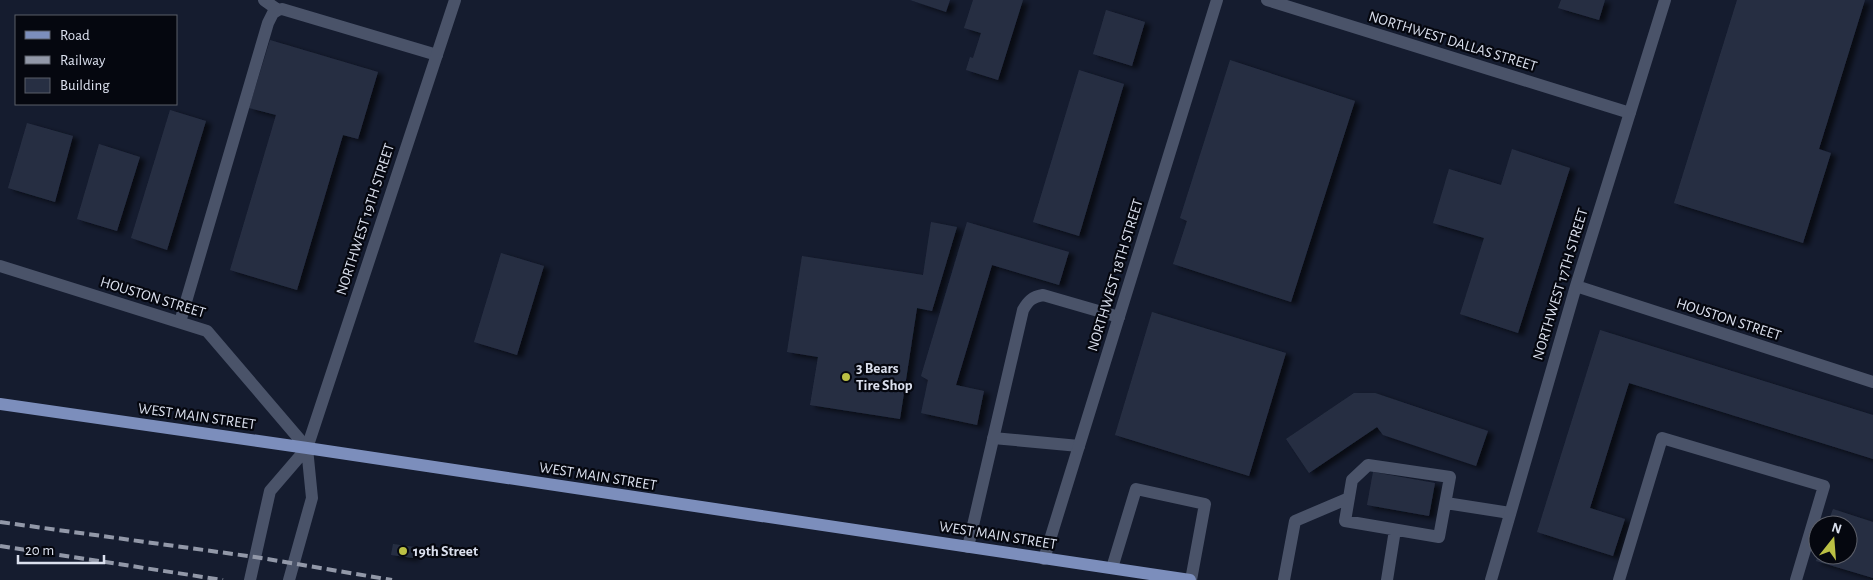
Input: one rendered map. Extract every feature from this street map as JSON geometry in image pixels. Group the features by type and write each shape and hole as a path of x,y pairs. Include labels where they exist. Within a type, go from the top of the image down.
{"main road":[{"name":"WEST MAIN STREET","path":"0,404 1190,580"}],"street":[{"path":"264,0 278,10 437,55"},
{"name":"NORTHWEST 19TH STREET","path":"307,448 455,0"},
{"name":"NORTHWEST 18TH STREET","path":"1044,559 1217,0"},
{"name":"NORTHWEST DALLAS STREET","path":"1267,0 1630,113"},
{"name":"NORTHWEST 17TH STREET","path":"1492,580 1576,286 1665,0"},
{"path":"180,322 251,76 268,22 273,13 278,10"},
{"name":"HOUSTON STREET","path":"0,266 208,330 307,448"},
{"name":"HOUSTON STREET","path":"1576,286 1873,382"},
{"path":"968,547 1023,310 1028,302 1034,296 1043,295 1119,317"},
{"path":"993,438 1079,446"},
{"path":"1619,580 1662,438 1824,486 1796,580"},
{"path":"250,580 270,491 307,448"},
{"path":"289,580 312,498 307,448"},
{"path":"1368,465 1450,477 1446,503 1439,537 1345,521 1352,480 1368,465"},
{"path":"1112,568 1136,489 1205,504 1190,580"},
{"path":"1284,580 1295,521 1349,498"},
{"path":"1446,503 1510,513"},
{"path":"1387,580 1394,530"}],"building":[{"path":"910,0 950,0 946,12"},
{"path":"973,0 1023,0 998,80 966,70 970,57 973,58 981,33 964,28"},
{"path":"1561,0 1605,0 1599,20 1558,8"},
{"path":"1737,0 1865,0 1819,149 1831,153 1803,243 1674,203"},
{"path":"1106,10 1145,22 1132,66 1093,54"},
{"path":"270,40 378,72 358,139 343,135 297,290 230,270 276,115 249,108"},
{"path":"1230,60 1355,101 1291,302 1173,264 1187,221 1180,218"},
{"path":"1079,70 1124,84 1079,236 1033,222"},
{"path":"170,110 206,121 167,250 131,238"},
{"path":"27,123 73,136 55,202 8,188"},
{"path":"99,144 140,157 117,231 77,219"},
{"path":"1512,149 1570,168 1518,333 1460,314 1484,238 1433,223 1449,169 1501,185"},
{"path":"931,222 957,227 932,311 917,308 900,419 810,405 818,357 787,352 802,256 923,275"},
{"path":"967,222 1069,252 1059,285 992,265 956,385 984,391 977,425 921,413 928,380 921,376"},
{"path":"501,253 544,266 517,355 474,342"},
{"path":"1152,312 1286,353 1249,476 1115,435"},
{"path":"1600,330 1873,415 1873,459 1629,383 1590,508 1625,519 1613,556 1537,532"},
{"path":"1354,393 1375,393 1488,431 1476,466 1383,435 1377,427 1309,473 1286,439"},
{"path":"1373,472 1435,483 1429,516 1367,505"},
{"path":"1833,509 1851,515 1831,515"},
{"path":"1858,517 1873,522 1873,578 1829,565 1858,565"},
{"name":"19th Street","path":"393,544 415,547 413,558 391,555"}],"railway":[{"path":"0,522 255,557 392,580"},
{"path":"0,546 223,580"}],"place":[{"name":"3 Bears Tire Shop","path":"846,377"},
{"name":"19th Street","path":"403,551"}]}
